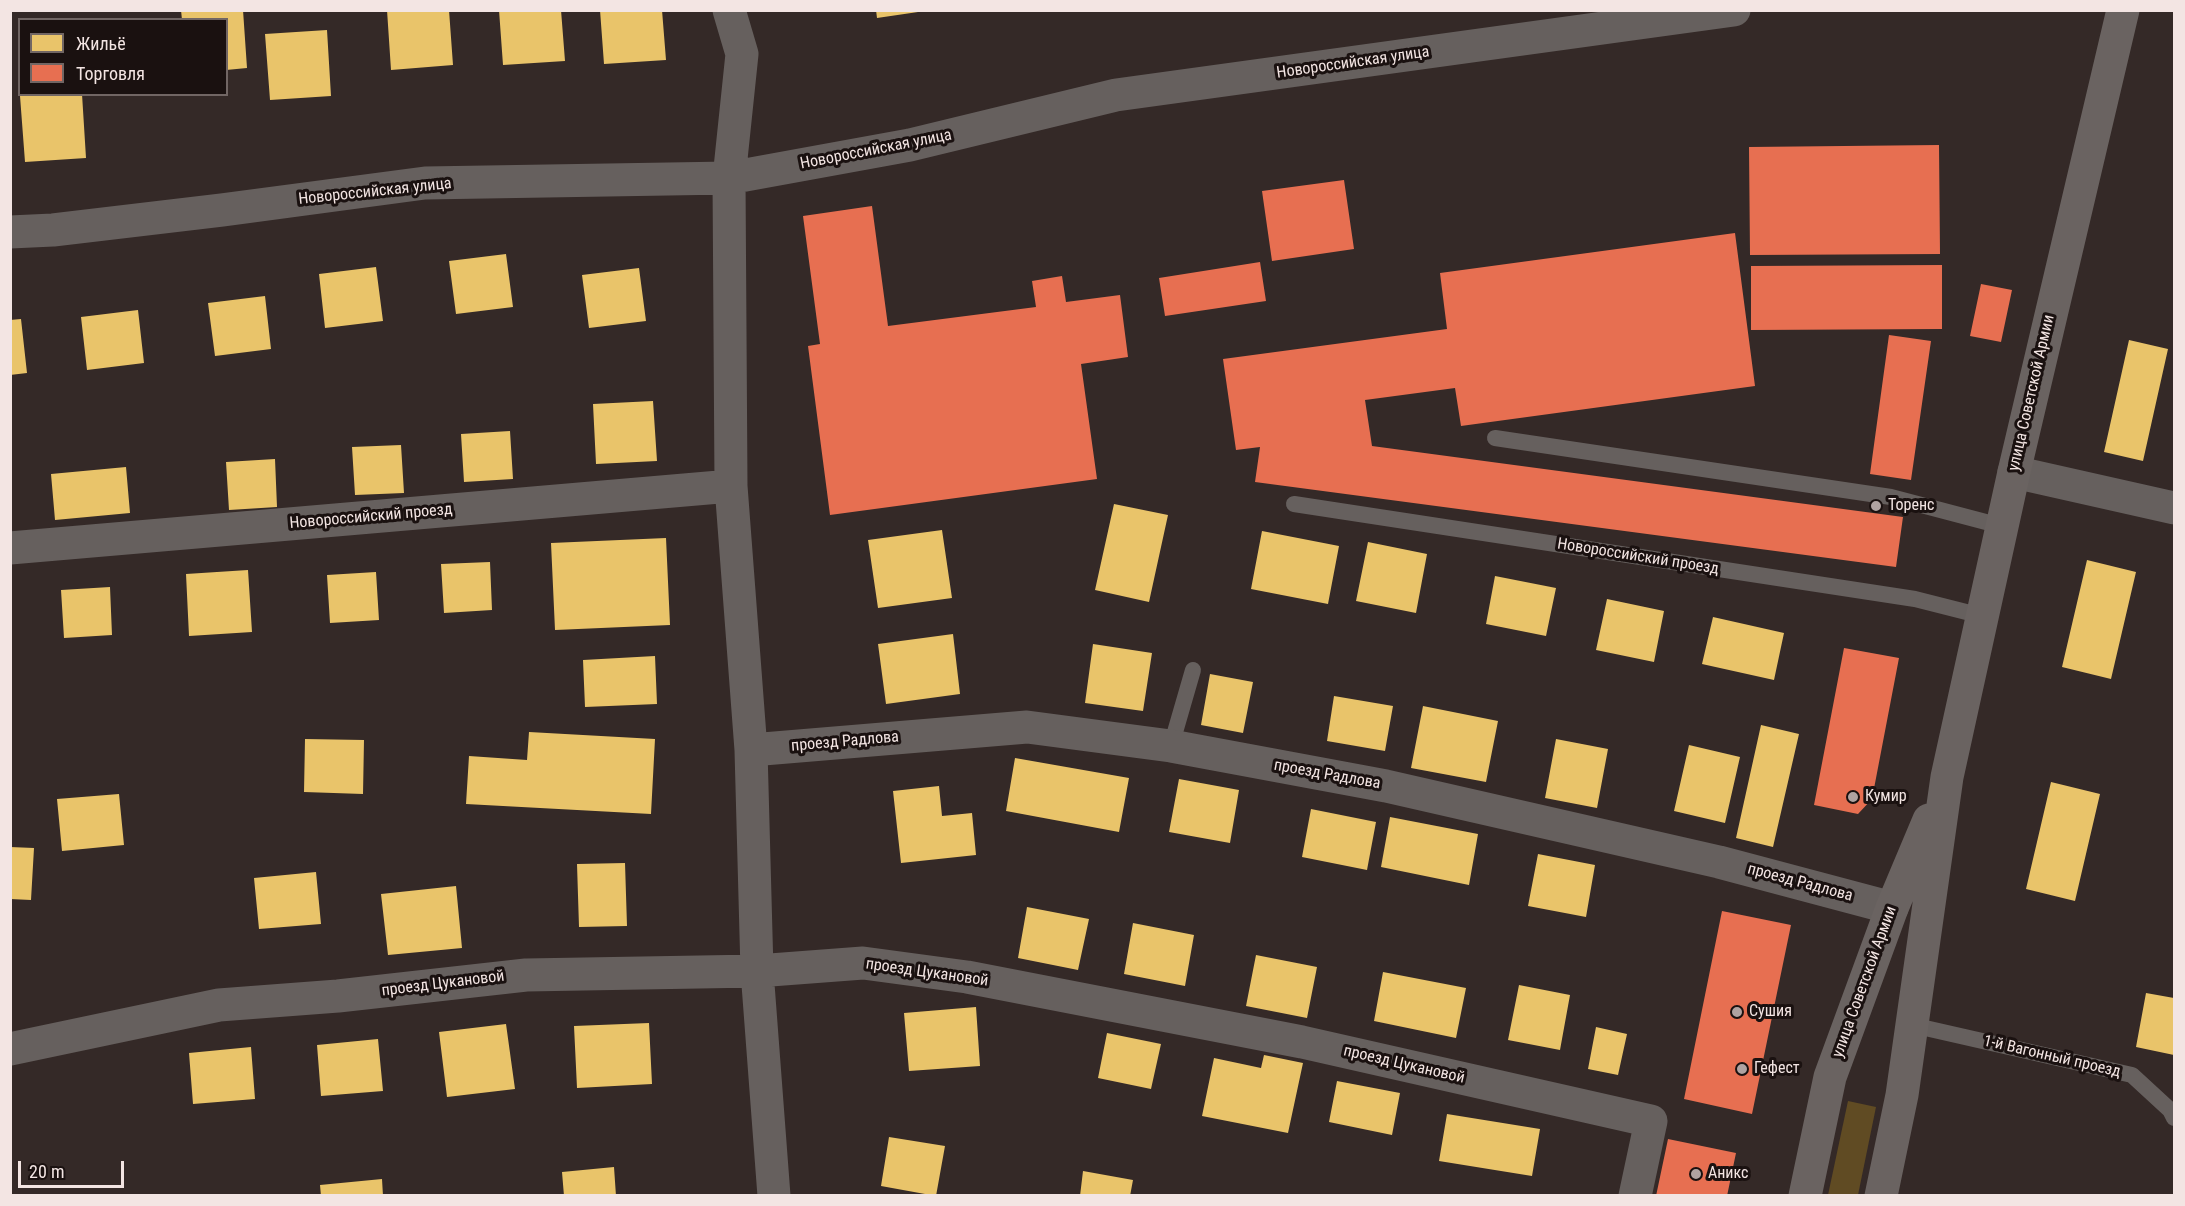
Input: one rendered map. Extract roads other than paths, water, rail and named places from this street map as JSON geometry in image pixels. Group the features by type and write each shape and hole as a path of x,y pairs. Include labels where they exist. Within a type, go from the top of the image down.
{"street":[{"path":"729,10 742,54 729,178 731,486 751,750 757,971 774,1196"},
{"name":"Новороссийская улица","path":"10,232 53,230 210,212 425,183 729,178 910,145 1116,95 1734,10"},
{"name":"улица Советской Армии","path":"1881,1196 1902,1095 1947,777 2001,526 2123,10"},
{"path":"2014,472 2175,508"},
{"name":"Новороссийский проезд","path":"10,548 731,486"},
{"name":"проезд Радлова","path":"751,750 1027,727 1172,746 1398,788 1719,862 1892,908"},
{"name":"улица Советской Армии","path":"1805,1196 1830,1077 1892,908 1947,777"},
{"name":"проезд Цукановой","path":"10,1050 219,1005 338,996 526,975 757,971 863,963 968,977 1302,1042 1651,1121 1635,1196"}],"lane":[{"path":"1495,438 1891,497 2001,526"},
{"name":"Новороссийский проезд","path":"1294,504 1915,599 1982,616"},
{"path":"1172,746 1193,670"},
{"name":"1-й Вагонный проезд","path":"1912,1024 2132,1075 2170,1110 2175,1118"}],"place":[{"name":"Торенс","path":"1876,506"},
{"name":"Кумир","path":"1853,797"},
{"name":"Сушия","path":"1737,1012"},
{"name":"Гефест","path":"1742,1069"},
{"name":"Аникс","path":"1696,1174"}]}
